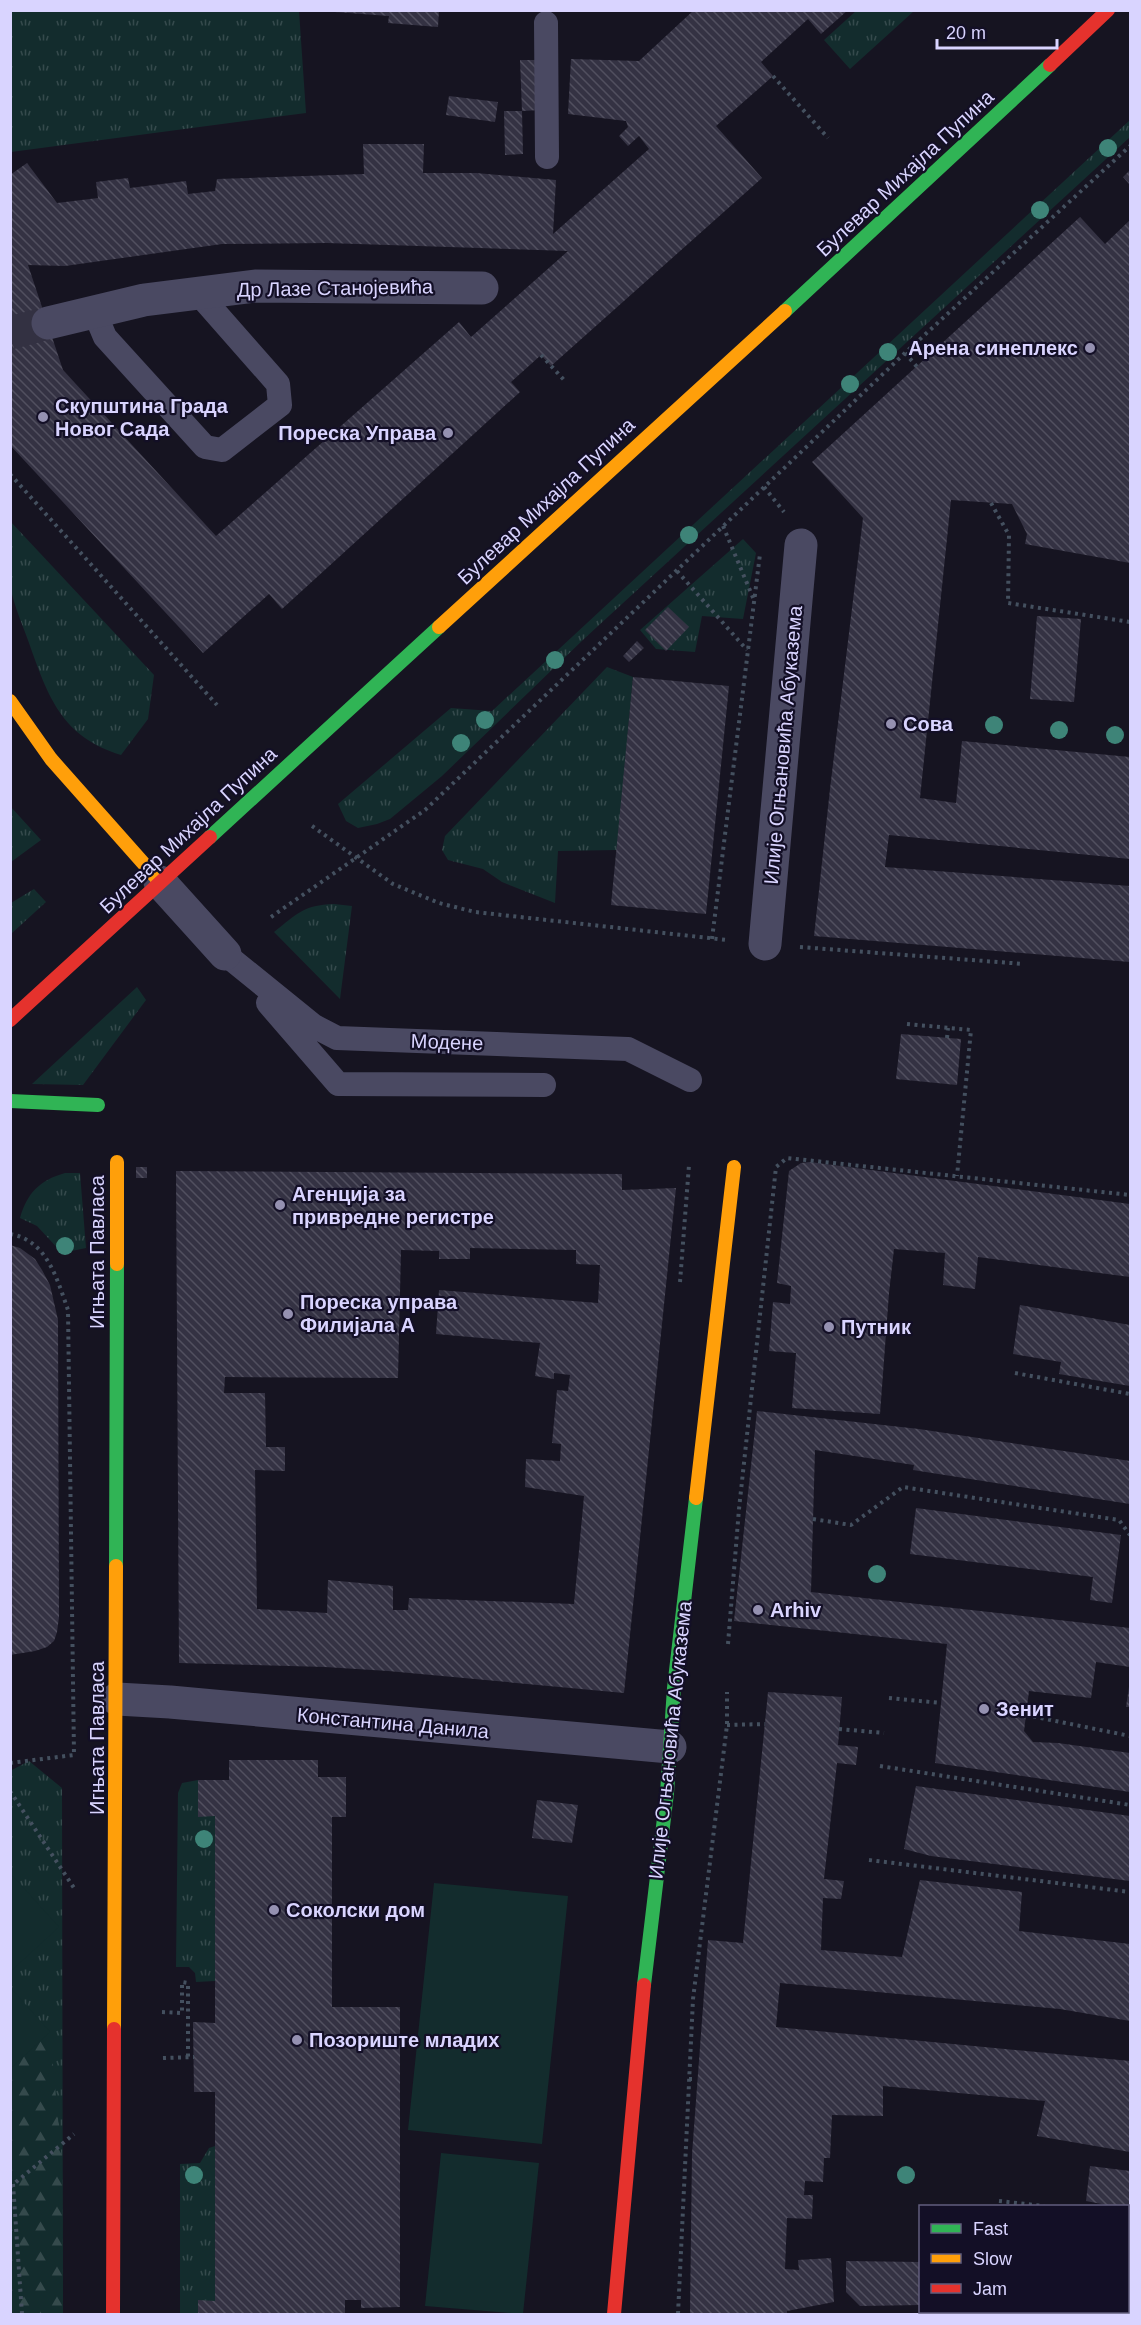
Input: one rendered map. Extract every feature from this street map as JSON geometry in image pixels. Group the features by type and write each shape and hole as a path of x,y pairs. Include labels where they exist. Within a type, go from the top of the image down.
{"street":[{"name":"Булевар Михајла Пупина","path":"10,1020 896,209 1108,10"},
{"name":"Др Лазе Станојевића","path":"48,323 93,310 144,300 255,286 482,288"},
{"name":"Илије Огњановића Абуказема","path":"765,944 801,545"},
{"path":"10,701 51,759 160,882"},
{"name":"Модене","path":"160,882 225,954"},
{"path":"10,1101 98,1105"},
{"name":"Игњата Павласа","path":"113,2314 117,1699 117,1162"},
{"name":"Илије Огњановића Абуказема","path":"614,2314 643,1995 667,1793 674,1688 734,1167"},
{"name":"Константина Данила","path":"117,1699 670,1747"}],"lane":[{"path":"546,23 547,158"},
{"path":"93,310 105,337 206,447 222,450 280,405 278,384 198,293"},
{"name":"Модене","path":"225,954 314,1026 337,1038 628,1049 690,1080"},
{"name":"Модене","path":"225,954 338,1084 544,1085"}],"path":[{"path":"773,76 828,138"},
{"path":"271,917 425,810 904,353 1131,146"},
{"path":"904,353 918,368"},
{"path":"542,355 564,381"},
{"path":"10,474 217,705"},
{"path":"764,487 781,505"},
{"path":"991,503 1009,535 1008,603 1131,622"},
{"path":"723,526 754,602"},
{"path":"712,939 760,554 801,545"},
{"path":"677,571 748,651"},
{"path":"312,826 393,884 439,903 475,912 712,939 1024,964"},
{"path":"907,1024 971,1030 957,1176"},
{"path":"947,1038 948,1028"},
{"path":"728,1644 776,1167 787,1158 1131,1195"},
{"path":"10,1234 23,1236 36,1245 53,1269 68,1310 74,1755 10,1763"},
{"path":"1015,1374 1131,1394"},
{"path":"813,1519 851,1525 903,1487 1119,1520 1131,1535"},
{"path":"740,1509 746,1511"},
{"path":"678,2314 693,1999 727,1725 727,1692"},
{"path":"889,1698 941,1704"},
{"path":"1026,1715 1131,1736"},
{"path":"727,1725 765,1724"},
{"path":"839,1729 884,1733"},
{"path":"880,1766 1131,1805"},
{"path":"10,1791 74,1888"},
{"path":"869,1860 1131,1892"},
{"path":"162,2012 182,2013 182,1982 188,1983 191,2057 163,2058"},
{"path":"689,2079 696,2079"},
{"path":"22,2314 12,2186 74,2134"},
{"path":"999,2201 1035,2205"}],"green space":[{"path":"10,11 299,11 306,113 11,152"},
{"path":"856,11 914,11 850,69 824,40"},
{"path":"1130,120 1130,137 585,638 442,776 390,819 358,828 346,821 338,804 451,708 492,711"},
{"path":"10,521 154,675 148,719 121,755 84,738 71,726 60,712 43,681 11,590"},
{"path":"743,539 756,553 743,619 702,616 695,652 656,649 640,630"},
{"path":"607,667 633,677 617,850 558,851 555,903 502,882 483,869 448,860 442,850 445,836"},
{"path":"10,806 41,840 11,862 10,862"},
{"path":"34,889 46,902 11,934 11,903"},
{"path":"334,904 352,906 340,999 274,932 295,915 307,909"},
{"path":"137,987 146,1000 83,1085 32,1084"},
{"path":"65,1173 80,1173 86,1248 62,1253 37,1226 20,1218 26,1201 36,1189 48,1179"},
{"path":"29,1761 62,1788 63,2314 11,2314 10,1771"},
{"path":"198,1780 198,1816 215,1816 215,1981 196,1982 195,1973 189,1967 176,1967 178,1793 182,1783"},
{"path":"11,1874 59,1927 10,1971"},
{"path":"434,1883 568,1896 542,2144 408,2130"},
{"path":"11,1988 50,2032 10,2068"},
{"path":"50,2032 62,2162 63,2314 11,2314 11,2068"},
{"path":"215,2146 215,2301 198,2301 198,2314 180,2314 180,2164 200,2163 209,2148"},
{"path":"441,2153 539,2163 523,2314 425,2306"}],"building":[{"path":"335,10 439,10 438,27 388,23 389,16 335,12"},
{"path":"694,10 848,10 821,34 808,19 761,62 773,76 716,126 762,178 551,366 541,355 511,382 520,392 282,609 269,594 203,653 10,445 10,175 27,163 57,203 98,198 96,182 128,178 130,188 186,181 188,194 215,191 217,179 364,174 363,144 424,144 423,173 476,173 556,180 553,234 649,149 639,136 628,146 619,136 628,127 626,121 568,114 571,59 639,61","holes":["327,243 568,251 471,337 459,322 216,536 63,370 28,265 65,266 222,244"]},
{"path":"520,60 539,60 541,110 522,111"},
{"path":"449,96 498,102 495,122 446,115"},
{"path":"504,111 522,111 523,154 505,155"},
{"path":"1130,170 1130,185 1123,177"},
{"path":"1080,217 1105,244 1130,220 1130,563 1025,544 1027,534 1012,504 951,500 920,798 956,803 962,741 1130,757 1130,859 889,835 885,867 1130,886 1130,962 814,936 863,518 812,462"},
{"path":"668,607 689,627 666,651 645,630"},
{"path":"1037,616 1081,619 1074,702 1030,699"},
{"path":"637,641 644,648 629,662 623,656"},
{"path":"633,677 729,686 706,914 611,905"},
{"path":"901,1034 961,1039 957,1085 896,1079"},
{"path":"810,1162 1130,1204 1130,1277 978,1257 975,1289 943,1285 945,1253 894,1249 880,1414 792,1408 796,1353 769,1351 773,1302 790,1304 791,1286 777,1283 789,1171 801,1163"},
{"path":"136,1167 147,1167 147,1178 136,1178"},
{"path":"176,1171 622,1174 622,1190 676,1188 624,1693 388,1671 179,1663","holes":["470,1248 576,1250 576,1264 600,1265 598,1303 439,1290 436,1334 540,1343 535,1376 554,1379 554,1373 570,1375 568,1391 557,1390 552,1443 561,1444 560,1461 526,1459 525,1487 584,1496 574,1604 409,1598 408,1610 393,1610 393,1586 328,1580 327,1613 257,1609 255,1470 285,1471 285,1447 266,1447 265,1393 224,1393 225,1377 398,1378 401,1250 439,1251 439,1259 470,1259"]},
{"path":"10,1245 20,1248 35,1259 50,1285 58,1320 59,1617 54,1641 47,1647 10,1655"},
{"path":"1020,1305 1130,1325 1130,1386 1059,1374 1061,1362 1013,1354"},
{"path":"757,1411 919,1429 1130,1461 1130,1504 913,1470 914,1465 815,1450 811,1592 1130,1628 1130,1667 1096,1662 1091,1698 1029,1691 1024,1731 1033,1742 1058,1743 1130,1753 1130,1792 935,1763 947,1644 734,1621"},
{"path":"916,1508 1121,1535 1112,1603 1090,1600 1093,1577 910,1554"},
{"path":"1129,1687 1130,1707 1126,1707"},
{"path":"768,1692 842,1697 838,1745 858,1747 856,1765 837,1763 824,1879 844,1881 841,1899 823,1898 821,1950 902,1957 920,1880 1022,1892 1019,1931 1130,1944 1130,2021 1060,2009 780,1983 776,2027 1130,2061 1130,2152 1037,2136 1045,2101 883,2086 883,2116 832,2115 830,2158 824,2158 823,2182 805,2181 804,2195 813,2195 812,2219 787,2218 785,2269 799,2270 798,2260 831,2258 834,2302 787,2311 787,2314 690,2314 692,2154 708,1940 743,1943"},
{"name":"Позориште младих","path":"229,1760 318,1760 318,1777 346,1777 346,1817 332,1817 332,2007 400,2007 400,2307 361,2308 361,2300 345,2300 345,2314 198,2314 198,2300 215,2301 215,2092 194,2092 193,2022 215,2023 215,1816 198,1817 198,1780 229,1780"},
{"path":"916,1786 1130,1816 1130,1881 931,1856 904,1849"},
{"path":"537,1800 578,1805 572,1843 532,1838"},
{"path":"1090,2166 1130,2171 1130,2314 1100,2314 1129,2313 1129,2205 1107,2205 1086,2201"},
{"path":"846,2261 919,2262 919,2305 860,2306 846,2292"}],"tunnel":[{"path":"10,333 48,323"}],"traffic: fast":[{"path":"785,311 1050,65"},
{"path":"210,837 439,627"},
{"path":"10,1101 98,1105"},
{"path":"116,1566 117,1264"},
{"path":"644,1985 667,1793 674,1688 696,1498"}],"traffic: slow":[{"path":"439,627 785,311"},
{"path":"10,701 51,759 160,882"},
{"path":"117,1162 117,1264"},
{"path":"696,1498 734,1167"},
{"path":"114,2029 116,1566"}],"traffic: jam":[{"path":"1050,65 1108,10"},
{"path":"10,1020 210,837"},
{"path":"614,2314 644,1985"},
{"path":"113,2314 114,2029"}],"place":[{"name":"Арена синеплекс","path":"1090,348"},
{"name":"Скупштина Града Новог Сада","path":"43,417"},
{"name":"Пореска Управа","path":"448,433"},
{"name":"Сова","path":"891,724"},
{"name":"Агенција за привредне регистре","path":"280,1205"},
{"name":"Пореска управа Филијала А","path":"288,1314"},
{"name":"Путник","path":"829,1327"},
{"name":"Arhiv","path":"758,1610"},
{"name":"Зенит","path":"984,1709"},
{"name":"Соколски дом","path":"274,1910"},
{"name":"Позориште младих","path":"297,2040"}]}
